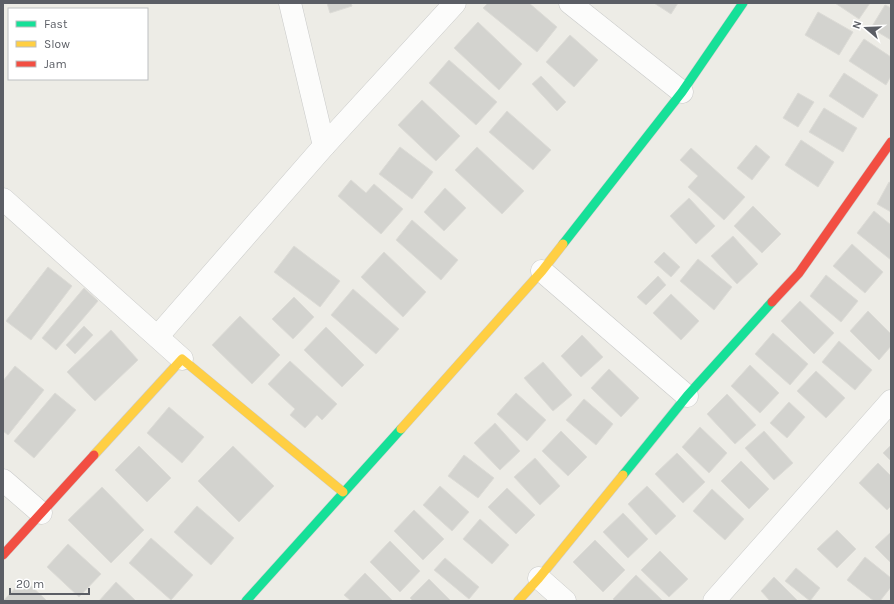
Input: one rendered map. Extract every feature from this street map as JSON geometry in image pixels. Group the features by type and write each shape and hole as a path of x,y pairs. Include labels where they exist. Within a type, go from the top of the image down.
{"street":[{"path":"290,3 324,146"},
{"path":"158,336 324,146 454,3"},
{"path":"570,3 682,92"},
{"path":"246,601 542,271 682,92 743,3"},
{"path":"518,601 539,578 688,396 799,273 891,142"},
{"path":"3,199 182,359 343,492"},
{"path":"542,271 688,396"},
{"path":"3,555 182,359"},
{"path":"714,601 891,401"},
{"path":"3,480 41,513"},
{"path":"539,578 565,601"}],"building":[{"path":"327,3 351,3 352,6 330,13"},
{"path":"488,3 529,3 557,27 537,52 483,8"},
{"path":"654,3 678,3 671,14"},
{"path":"835,3 870,3 859,19"},
{"path":"885,5 891,8 891,40 871,28"},
{"path":"818,12 853,32 839,55 805,35"},
{"path":"478,22 522,64 499,90 454,48"},
{"path":"570,35 598,60 574,87 546,62"},
{"path":"864,39 891,57 891,76 886,85 849,61"},
{"path":"449,60 497,102 476,125 429,83"},
{"path":"844,73 878,95 863,118 829,96"},
{"path":"541,76 566,102 557,111 532,84"},
{"path":"798,93 814,102 798,127 783,118"},
{"path":"422,100 460,136 436,161 398,125"},
{"path":"824,108 857,128 843,152 809,132"},
{"path":"507,111 551,150 533,170 489,132"},
{"path":"801,140 834,162 818,187 785,165"},
{"path":"756,145 770,157 752,180 737,168"},
{"path":"400,147 433,172 412,199 379,174"},
{"path":"477,147 524,191 502,214 455,170"},
{"path":"691,148 745,197 724,220 688,187 698,176 680,160"},
{"path":"351,180 366,193 374,184 403,209 381,234 338,196"},
{"path":"889,182 891,183 891,212 877,204"},
{"path":"445,188 466,208 444,231 424,212"},
{"path":"689,198 715,226 696,244 670,216"},
{"path":"753,206 781,234 762,253 734,226"},
{"path":"874,211 891,225 891,260 857,233"},
{"path":"412,220 458,260 441,280 396,240"},
{"path":"733,236 758,264 737,284 711,256"},
{"path":"852,244 883,272 865,293 833,266"},
{"path":"294,246 340,281 320,307 274,272"},
{"path":"384,252 426,292 403,317 361,277"},
{"path":"664,252 680,267 671,277 654,262"},
{"path":"698,259 732,287 714,310 680,281"},
{"path":"48,267 72,286 31,340 6,321"},
{"path":"826,275 858,301 841,322 810,296"},
{"path":"658,276 666,285 646,305 637,297"},
{"path":"84,288 98,301 56,350 42,338"},
{"path":"353,289 399,329 376,354 331,315"},
{"path":"671,294 699,321 681,340 653,313"},
{"path":"294,297 314,317 293,339 272,319"},
{"path":"800,301 834,333 814,354 781,321"},
{"path":"868,311 891,334 891,346 879,360 850,331"},
{"path":"240,316 280,355 252,384 212,345"},
{"path":"84,326 93,335 75,354 66,345"},
{"path":"326,327 364,365 342,387 304,350"},
{"path":"111,330 138,360 95,401 67,372"},
{"path":"773,333 808,364 790,385 755,354"},
{"path":"582,335 603,357 581,377 561,356"},
{"path":"839,341 872,370 855,390 822,362"},
{"path":"290,361 337,404 322,420 317,415 305,428 290,415 295,409 268,384"},
{"path":"543,362 572,395 553,411 524,378"},
{"path":"750,365 779,393 760,413 731,386"},
{"path":"15,366 44,390 8,435 3,431 3,381"},
{"path":"609,369 639,398 621,417 591,388"},
{"path":"816,371 845,398 826,418 797,391"},
{"path":"55,393 76,410 34,458 14,441"},
{"path":"516,393 546,420 527,441 497,414"},
{"path":"727,394 756,425 735,444 707,414"},
{"path":"584,399 613,424 596,445 566,420"},
{"path":"789,402 805,417 787,438 770,423"},
{"path":"169,407 204,437 182,463 147,433"},
{"path":"495,423 520,451 500,470 474,443"},
{"path":"700,427 727,453 709,473 682,447"},
{"path":"561,431 587,457 568,476 542,451"},
{"path":"764,431 793,463 774,480 745,448"},
{"path":"891,445 891,461 883,453"},
{"path":"139,446 171,478 147,502 115,470"},
{"path":"233,446 274,486 239,522 198,481"},
{"path":"677,453 705,482 683,503 655,474"},
{"path":"464,455 494,478 478,498 448,476"},
{"path":"535,458 560,486 540,505 514,477"},
{"path":"741,461 769,489 749,509 721,481"},
{"path":"878,463 891,476 891,506 887,510 859,483"},
{"path":"440,486 469,512 452,531 423,505"},
{"path":"647,486 676,516 656,535 628,504"},
{"path":"102,487 144,530 111,563 68,520"},
{"path":"507,488 535,515 516,534 488,507"},
{"path":"712,489 744,519 725,540 693,511"},
{"path":"197,506 234,538 211,565 174,532"},
{"path":"414,510 444,539 423,560 394,531"},
{"path":"623,513 648,539 628,558 603,532"},
{"path":"480,519 509,545 492,564 463,539"},
{"path":"837,530 856,549 837,568 817,549"},
{"path":"891,532 891,563 875,547"},
{"path":"151,538 193,575 171,600 129,563"},
{"path":"595,540 625,570 603,592 573,562"},
{"path":"390,541 420,571 400,592 370,562"},
{"path":"68,544 101,574 79,597 47,567"},
{"path":"660,551 688,579 669,597 641,570"},
{"path":"865,557 891,578 891,587 880,601 874,601 847,580"},
{"path":"445,558 479,587 469,599 434,570"},
{"path":"796,568 820,588 810,601 785,581"},
{"path":"365,573 393,601 351,601 344,595"},
{"path":"636,575 663,601 615,601 613,599"},
{"path":"774,577 798,601 770,601 761,591"},
{"path":"24,579 47,601 3,601"},
{"path":"429,579 451,601 413,601 410,598"},
{"path":"116,582 136,601 99,601"}],"traffic: fast":[{"path":"563,244 682,92 743,3"},
{"path":"623,475 687,396 772,302"},
{"path":"246,601 401,429"}],"traffic: slow":[{"path":"401,429 542,271 563,244"},
{"path":"94,455 182,359 343,492"},
{"path":"518,601 539,578 623,475"}],"traffic: jam":[{"path":"772,302 799,273 891,142"},
{"path":"3,555 94,455"}]}
